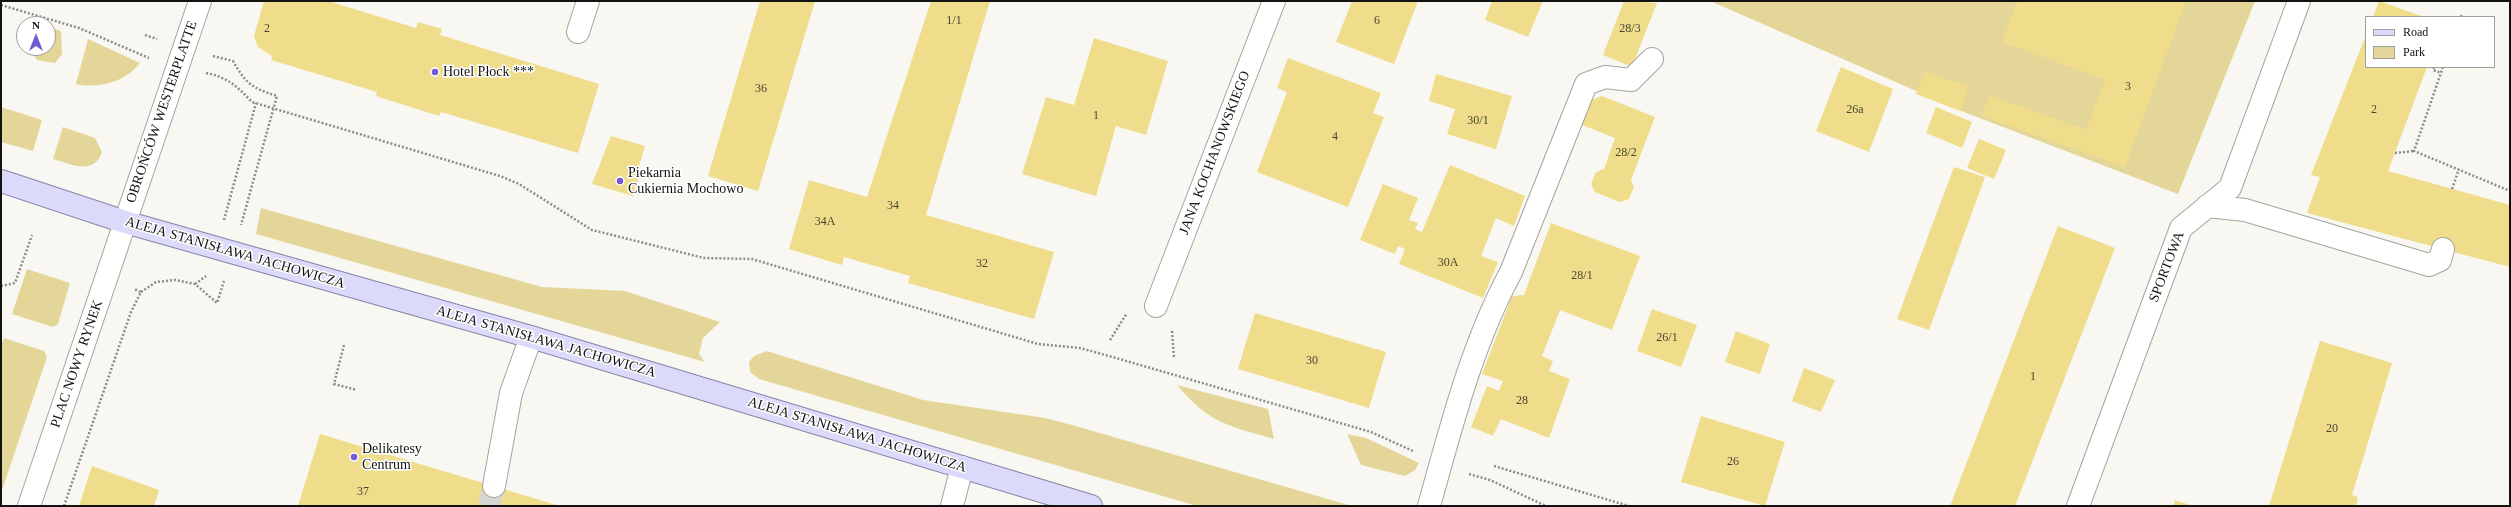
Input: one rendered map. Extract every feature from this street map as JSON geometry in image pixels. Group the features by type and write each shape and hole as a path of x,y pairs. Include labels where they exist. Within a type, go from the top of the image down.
{"main road":[{"name":"ALEJA STANISŁAWA JACHOWICZA","path":"1,181 125,222 531,337 1091,506"}],"street":[{"name":"OBROŃCÓW WESTERPLATTE","path":"125,222 200,1"},
{"path":"578,32 588,1"},
{"name":"JANA KOCHANOWSKIEGO","path":"1156,306 1274,1"},
{"name":"SPORTOWA","path":"2078,506 2181,228 2230,188 2300,1"},
{"path":"1429,506 1441,463 1481,338 1499,294 1511,272 1586,84 1605,77 1631,80 1652,59"},
{"path":"2207,206 2244,210 2429,265 2440,260 2444,249"},
{"name":"PLAC NOWY RYNEK","path":"29,506 125,222"},
{"path":"494,486 511,393 531,337"},
{"path":"952,506 962,467"}],"path":[{"path":"1,5 181,58 233,61 242,77 253,88 277,96 224,251 209,274 195,284"},
{"path":"145,35 181,58 234,83 252,102 500,176 518,184 592,230 704,258 752,259 1038,344 1080,348 1371,432 1441,463 1490,480 1546,506"},
{"path":"2434,68 2433,70 2441,73"},
{"path":"2414,150 2443,68"},
{"path":"141,292 156,282 175,280 195,284 217,303 224,251 256,103"},
{"path":"2395,153 2414,150 2510,191"},
{"path":"2452,189 2459,169"},
{"path":"1,286 15,283 32,235"},
{"path":"344,345 334,384 357,390"},
{"path":"1494,466 1628,506"}],"green space":[{"path":"1710,1 2255,1 2178,194 1969,114"},
{"path":"56,29 61,31 62,54 55,63 37,60 34,56 56,56"},
{"path":"88,39 140,63 127,75 102,85 93,86 76,84"},
{"path":"1,107 42,120 33,151 1,142"},
{"path":"63,127 95,138 102,152 94,164 81,166 53,159"},
{"path":"261,208 542,287 625,291 720,322 703,338 699,354 705,362 256,234"},
{"path":"27,269 70,283 58,324 53,327 12,314"},
{"path":"4,338 44,351 47,357 1,493 1,346"},
{"path":"767,351 923,400 1045,418 1352,506 1197,506 759,379 750,372 749,362 754,356"},
{"path":"1177,385 1268,409 1274,439 1231,426 1210,416 1199,408"},
{"path":"1347,434 1366,438 1419,463 1415,470 1405,476 1361,465"}],"building":[{"name":"Hotel Płock ***","path":"264,1 328,1 416,28 418,22 442,29 440,35 599,84 578,153 441,112 439,116 376,96 377,92 271,60 272,56 258,47 254,36"},
{"path":"760,1 815,1 758,191 708,176"},
{"path":"931,1 990,1 926,215 1054,252 1034,319 908,283 910,276 844,257 842,265 789,249 809,180 867,197"},
{"path":"1352,1 1418,1 1394,64 1336,42"},
{"path":"1492,1 1543,1 1528,37 1485,20"},
{"path":"1624,1 1657,3 1632,67 1603,55"},
{"path":"2017,1 2186,1 2125,167 1982,116 1989,95 2086,130 2105,80 2002,42"},
{"path":"2379,1 2421,16 2373,16"},
{"path":"1094,38 1168,61 1146,135 1116,126 1096,196 1022,174 1046,97 1074,105"},
{"path":"2365,38 2365,68 2427,68 2388,171 2510,205 2510,267 2307,213 2320,177 2311,175"},
{"path":"1288,58 1381,93 1373,113 1384,117 1348,207 1257,172 1287,92 1277,88"},
{"path":"1841,67 1893,89 1869,152 1816,131"},
{"path":"1925,71 1969,87 1960,111 1916,94"},
{"path":"1436,74 1512,96 1496,149 1447,134 1455,109 1429,101"},
{"path":"1602,96 1655,117 1631,180 1634,187 1629,199 1620,202 1595,192 1591,184 1596,172 1604,169 1615,138 1580,124 1588,101"},
{"path":"1936,107 1972,122 1962,148 1926,133"},
{"path":"611,136 645,146 637,173 640,174 633,196 592,184"},
{"path":"1979,139 2006,150 1994,179 1967,168"},
{"path":"1450,165 1525,196 1514,226 1496,218 1481,256 1498,262 1483,298 1399,264 1405,249 1398,246 1395,254 1360,240 1383,184 1418,198 1409,220 1418,223 1415,229 1422,232"},
{"path":"1954,167 1985,177 1929,330 1897,319"},
{"path":"1551,223 1640,256 1612,330 1560,310 1542,356 1553,361 1549,371 1570,379 1549,438 1501,419 1493,436 1471,427 1487,386 1499,391 1503,381 1482,374 1512,296 1524,295"},
{"path":"2058,226 2115,248 2015,506 1950,506"},
{"path":"1652,309 1697,325 1681,367 1637,351"},
{"path":"1255,313 1386,352 1369,408 1238,369"},
{"path":"1736,331 1770,344 1760,374 1725,362"},
{"path":"2320,341 2392,363 2352,495 2358,497 2356,506 2269,506"},
{"path":"1804,368 1835,380 1821,412 1792,401"},
{"path":"1701,416 1785,442 1765,506 1681,482"},
{"name":"Delikatesy Centrum","path":"320,434 560,506 298,506"},
{"path":"92,466 159,490 154,506 79,506"},
{"path":"2175,500 2193,506 2173,506"}],"tunnel":[{"path":"489,506 494,486"}],"place":[{"name":"Hotel Płock ***","path":"435,72"},
{"name":"Piekarnia Cukiernia Mochowo","path":"620,181"},
{"name":"Delikatesy Centrum","path":"354,457"}]}
